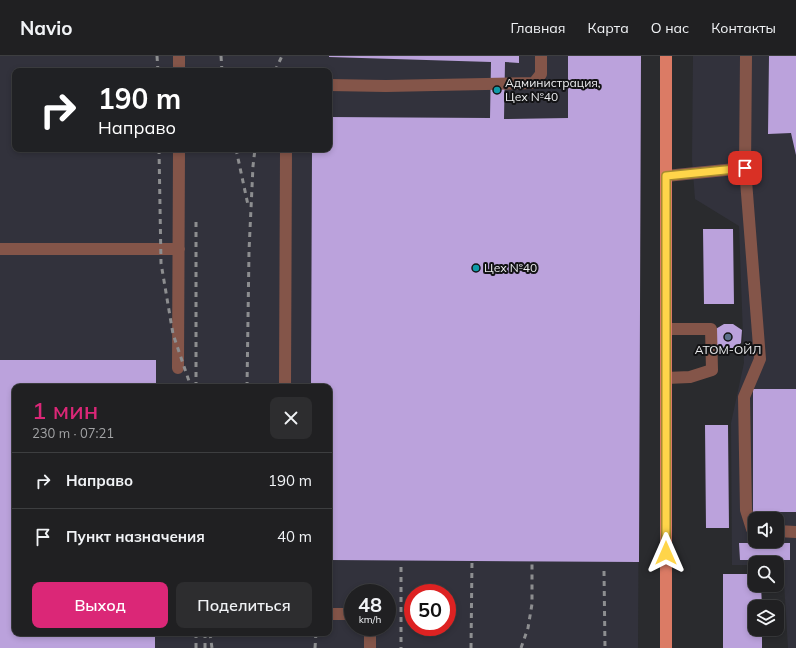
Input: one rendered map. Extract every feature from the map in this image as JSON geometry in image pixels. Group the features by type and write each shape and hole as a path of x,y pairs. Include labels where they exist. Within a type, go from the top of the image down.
{"main road":[{"path":"666,56 666,648"}],"lane":[{"path":"179,56 179,68"},
{"path":"332,85 386,86 534,83 541,74 541,56"},
{"path":"746,56 745,168 760,359 744,397 746,510 748,516"},
{"path":"178,368 179,152"},
{"path":"285,384 286,152"},
{"path":"666,176 745,168"},
{"path":"0,249 179,249"},
{"path":"666,329 711,329 712,370 690,377 666,378"},
{"path":"784,531 796,532"},
{"path":"332,614 344,614"},
{"path":"370,636 370,648"}],"shaded area":[{"path":"0,56 641,56 638,648 0,648"},
{"path":"693,56 796,56 796,648 788,648 784,556 748,556 748,565 732,565 731,423 744,363 739,226 695,199 692,160"}],"building":[{"name":"Цех №40","path":"519,56 519,63 505,62 504,119 568,118 568,56 641,56 639,562 332,560 332,384 311,384 312,152 332,152 332,117 490,118 491,62 329,57"},
{"path":"769,56 796,56 796,155 791,133 768,134"},
{"path":"703,229 733,229 734,304 704,304"},
{"path":"724,324 733,324 742,330 741,343 731,352 724,352 714,344 714,330"},
{"path":"0,360 156,360 156,384 12,384 12,636 155,636 155,648 0,648"},
{"path":"753,389 796,389 796,512 753,512"},
{"path":"705,425 728,425 729,528 706,528"},
{"path":"739,543 748,543 748,548 784,548 784,543 790,543 790,560 784,560 784,556 748,556 748,560 740,560"},
{"path":"723,574 748,574 748,592 761,592 762,600 748,600 748,636 762,636 762,648 723,648"}],"railway":[{"path":"157,56 158,68"},
{"path":"221,56 222,68"},
{"path":"276,68 282,56"},
{"path":"159,152 161,263 173,334 190,384"},
{"path":"237,152 248,205"},
{"path":"247,384 249,251 255,152"},
{"path":"196,220 196,384"},
{"path":"471,648 472,561"},
{"path":"521,648 528,628 532,604 532,561"},
{"path":"401,567 401,648"},
{"path":"604,571 605,648"},
{"path":"196,636 196,648"},
{"path":"205,636 205,648"},
{"path":"210,636 212,648"},
{"path":"315,648 316,636"}],"place":[{"name":"Администрация, Цех №40","path":"497,90"},
{"name":"Цех №40","path":"476,268"},
{"name":"АТОМ-ОЙЛ","path":"728,337"}],"route":[{"path":"666,553 666,176 745,168"}]}
